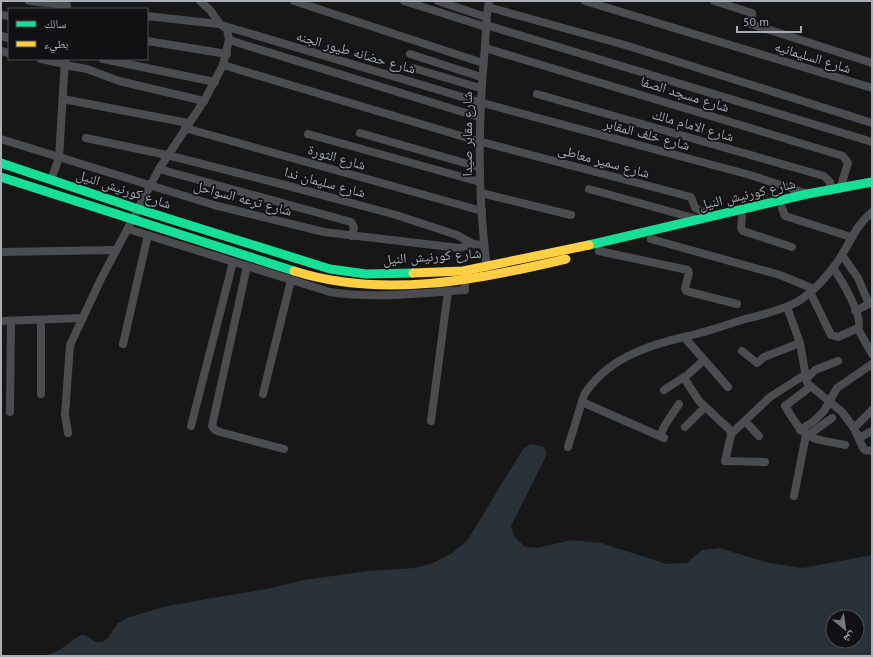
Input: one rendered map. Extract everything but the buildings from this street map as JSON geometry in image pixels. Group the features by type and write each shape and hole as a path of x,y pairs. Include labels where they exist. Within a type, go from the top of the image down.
{"main road":[{"name":"شارع كورنيش النيل","path":"1,163 138,209 312,264 348,272 384,274 463,271 487,267 700,220 807,194 836,190 872,182"},
{"name":"شارع كورنيش النيل","path":"1,177 310,276 340,282 385,286 465,279 522,270 652,240 742,217 872,190"},
{"path":"384,274 385,286"}],"street":[{"path":"29,1 69,6"},
{"path":"68,433 65,415 69,352 83,318 116,250 159,169 204,101 215,82 227,54 229,40 227,29 222,26 210,10 200,1"},
{"path":"294,1 483,63"},
{"path":"404,1 486,23 872,142"},
{"path":"438,1 486,23"},
{"name":"شارع السليمانيه","path":"585,1 872,88"},
{"path":"714,1 752,13 751,24 872,63"},
{"path":"489,4 872,123"},
{"name":"شارع مقابر صيدا","path":"487,267 484,245 478,141 480,88 489,4"},
{"name":"شارع حضانه طيور الجنه","path":"148,16 222,26 480,102"},
{"path":"229,40 479,117"},
{"path":"148,41 227,54"},
{"name":"شارع مسجد الصفا","path":"485,48 843,156 848,163 836,190"},
{"path":"410,54 481,77"},
{"path":"47,60 87,69 119,81 204,101"},
{"path":"107,60 215,82"},
{"path":"51,180 59,158 64,99 65,63"},
{"path":"223,65 478,141"},
{"path":"413,68 480,88"},
{"name":"شارع الامام مالك","path":"538,94 824,176 836,190"},
{"name":"شارع الثورة","path":"64,99 187,125 482,211"},
{"name":"شارع خلف المقابر","path":"480,102 750,175 807,194"},
{"path":"360,133 479,167"},
{"path":"308,134 480,182"},
{"name":"شارع سليمان ندا","path":"86,138 167,155 396,215 456,235 474,244"},
{"name":"شارع ترعه السواحل","path":"1,140 150,186 324,232 459,248 474,244 484,245"},
{"name":"شارع سمير معاطى","path":"478,141 691,197 695,208 713,217"},
{"path":"159,169 351,222 354,227 352,236"},
{"path":"589,189 700,220"},
{"path":"481,193 571,214"},
{"path":"782,208 785,216 851,237"},
{"path":"568,447 582,402 589,388 604,373 623,358 650,345 787,307 803,299 833,268 842,255 856,228 871,214"},
{"path":"742,217 741,228 743,232 792,247"},
{"path":"128,229 330,292 364,296 465,290 465,279"},
{"path":"123,344 148,235"},
{"path":"652,240 780,275 812,291 832,335 838,337 858,328"},
{"path":"1,252 116,250"},
{"path":"599,252 688,270 689,273 685,288 686,291 737,304"},
{"path":"842,255 858,278 869,305 855,311"},
{"path":"191,426 233,262"},
{"path":"247,266 212,426 215,430 220,432 284,449"},
{"path":"833,268 845,286 860,324 858,328 872,354"},
{"path":"263,394 291,280"},
{"path":"431,421 448,291"},
{"path":"787,307 800,343 807,380 838,408 854,428 868,450"},
{"path":"1,321 83,318"},
{"path":"41,394 42,320"},
{"path":"10,412 11,321"},
{"path":"679,338 704,360 728,387"},
{"path":"742,351 757,363 764,357 800,343"},
{"path":"664,390 684,377 704,360"},
{"path":"838,361 815,370 785,405 804,433 845,445"},
{"path":"794,496 804,433 814,420 824,411 834,392 842,383 872,364"},
{"path":"684,377 705,407 730,430 731,434"},
{"path":"765,462 725,461 731,434 770,397 807,380"},
{"path":"582,402 662,437 665,425 679,404"},
{"path":"685,427 705,407"},
{"path":"854,428 872,410"},
{"path":"804,433 832,418"},
{"path":"745,421 759,436"},
{"path":"859,438 872,431"}],"shaded area":[{"path":"530,444 544,447 547,454 511,526 514,536 525,547 537,548 571,540 601,543 667,564 687,563 702,550 719,548 769,563 803,568 872,555 872,656 45,656 58,651 82,635 87,636 96,642 102,642 108,638 118,623 127,618 167,606 267,589 304,580 369,571 415,568 433,563 451,554 467,541 523,449"}],"traffic: fast":[{"path":"1,163 138,209 330,269 366,274 413,273"},
{"path":"1,177 294,271"},
{"path":"589,245 807,194 872,182"}],"traffic: slow":[{"path":"413,273 463,271 589,245"},
{"path":"294,271 327,279 361,284 396,285 430,283 499,274 566,259"}]}
